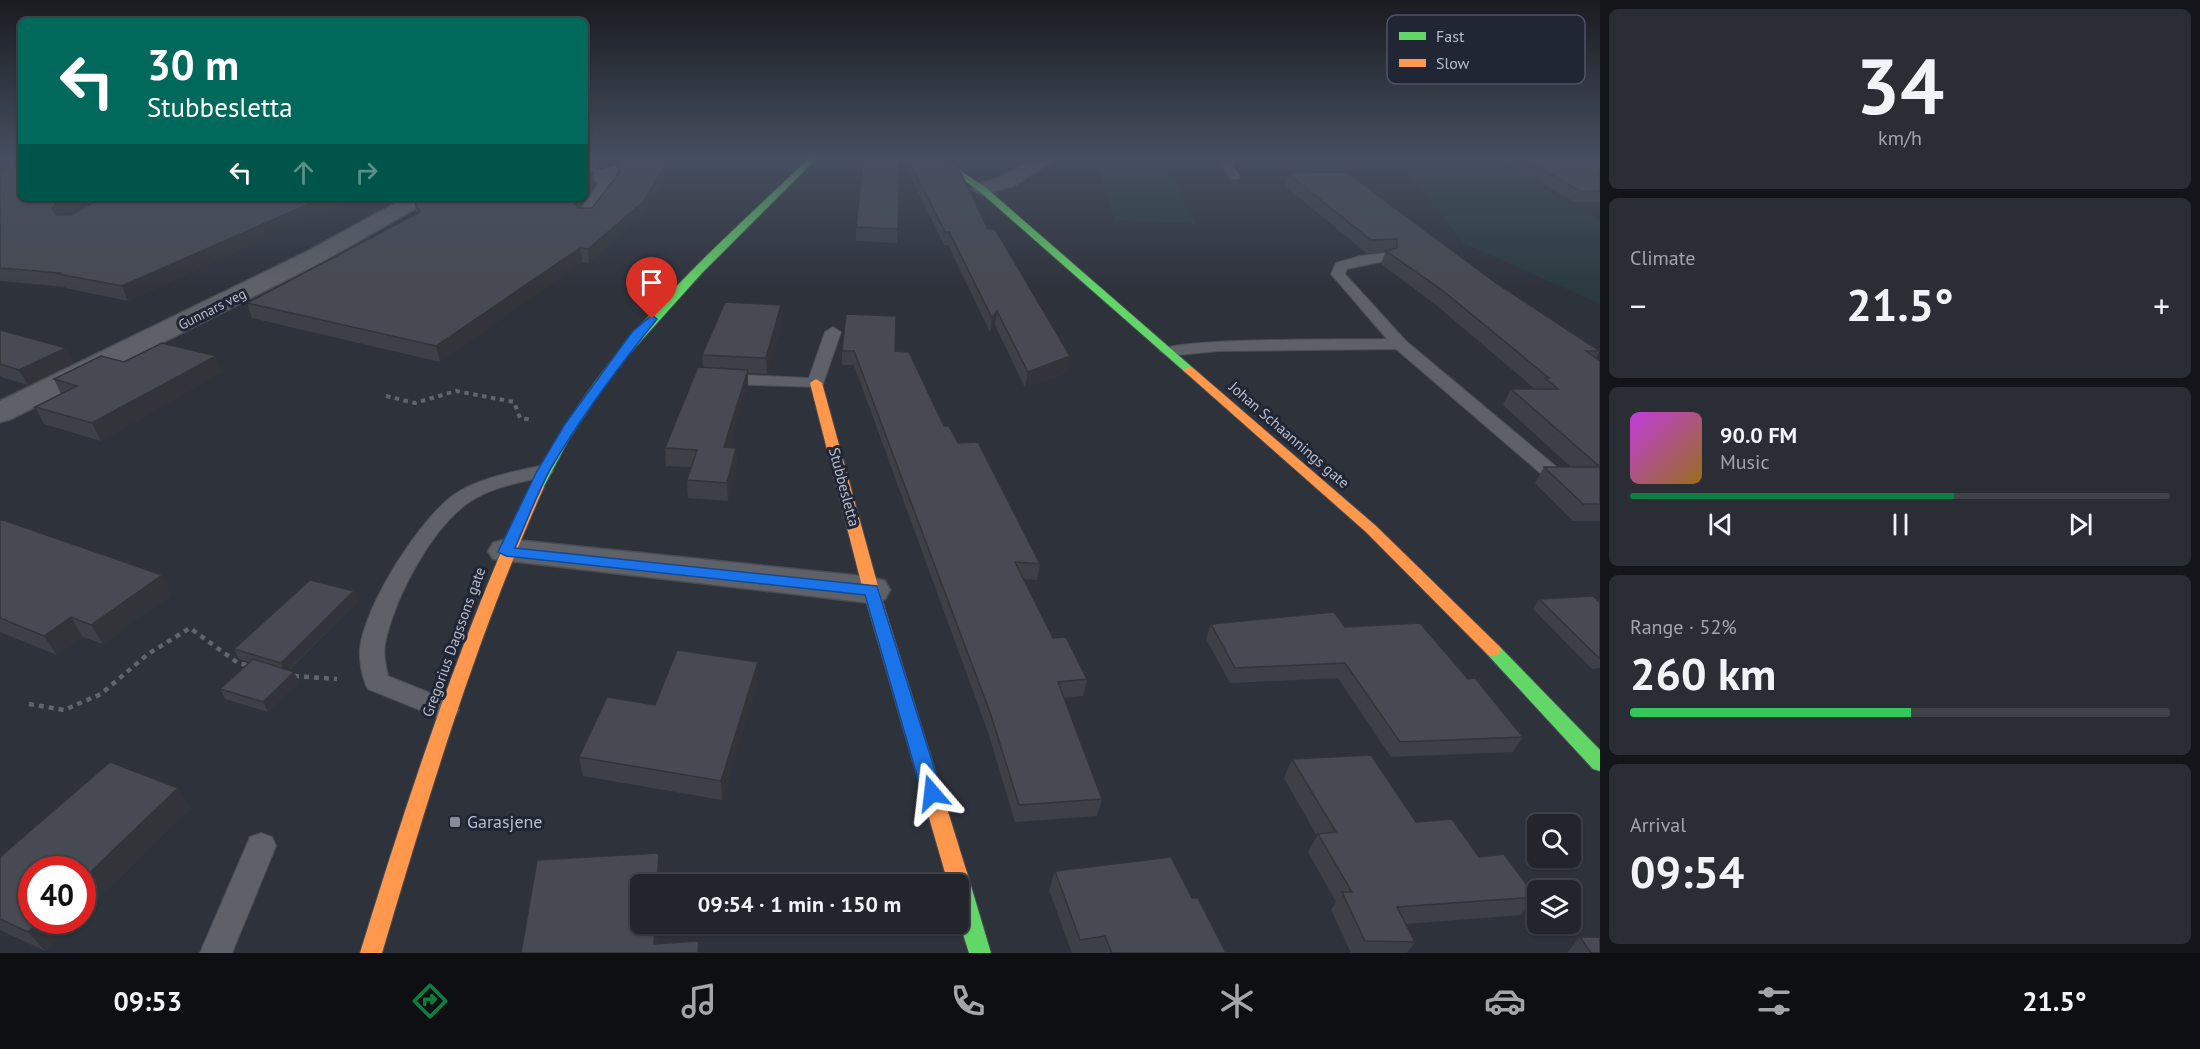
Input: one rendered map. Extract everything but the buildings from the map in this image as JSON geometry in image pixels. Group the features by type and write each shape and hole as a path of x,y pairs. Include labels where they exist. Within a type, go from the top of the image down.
{"street":[{"name":"Gunnars veg","path":"0,413 314,257 414,201"},
{"path":"587,215 596,201"},
{"name":"Gregorius Dagssons gate","path":"371,953 446,710 506,552 543,471 572,424 636,334 770,201"},
{"name":"Johan Schaannings gate","path":"996,201 1371,529 1506,662 1600,763"},
{"name":"Stubbesletta","path":"816,383 871,590 980,953"},
{"path":"506,552 871,590"}],"lane":[{"path":"1385,257 1360,260 1341,266 1338,274 1400,344 1552,473"},
{"path":"703,378 816,383 833,332"},
{"path":"1168,351 1219,346 1400,344"},
{"path":"446,710 377,682 372,647 394,586 429,531 463,497 496,482 543,471"},
{"path":"216,953 261,846"}],"path":[{"path":"386,396 415,403 456,391 514,402 520,418 572,424"},
{"path":"29,704 64,710 101,694 148,654 190,628 238,663 259,668"},
{"path":"292,676 377,682"}],"shaded area":[{"path":"1109,201 1185,201 1196,224 1115,220"},
{"path":"1431,201 1566,201 1600,220 1600,304 1463,243"}],"traffic: fast":[{"path":"537,487 563,439 593,394 626,351 698,271 769,201"},
{"path":"996,201 1189,370"},
{"path":"1493,650 1600,763"},
{"path":"969,916 980,953"}],"traffic: slow":[{"path":"1189,370 1371,529 1493,650"},
{"path":"816,383 871,590 956,874"},
{"path":"371,953 465,658 487,600 537,487"}],"place":[{"name":"Garasjene","path":"455,822"}],"route":[{"path":"652,319 636,334 572,424 543,471 506,552 871,590 932,793"}]}
